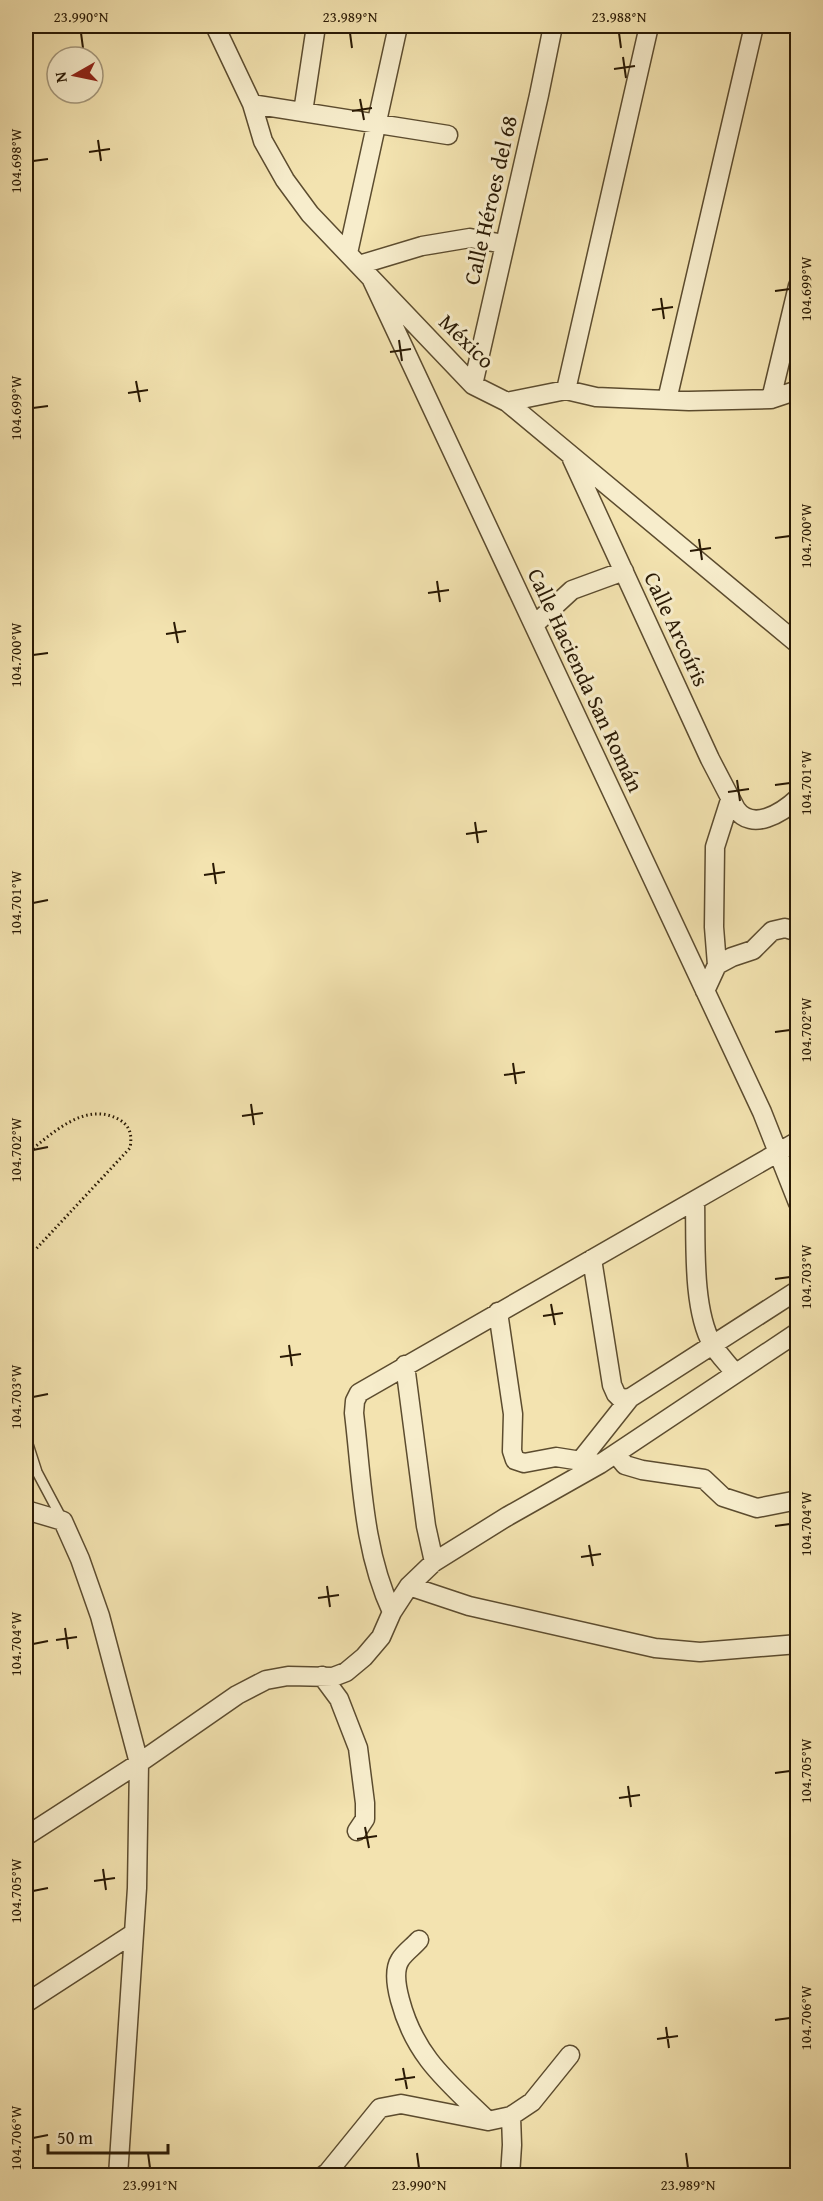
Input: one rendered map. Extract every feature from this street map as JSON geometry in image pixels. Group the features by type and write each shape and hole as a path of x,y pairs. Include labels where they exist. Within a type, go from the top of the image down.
{"street":[{"name":"México","path":"215,26 252,104 263,141 285,180 310,214 372,280 473,384 507,402 798,644"},
{"path":"303,112 316,26"},
{"path":"398,26 375,124 353,259 470,238 504,244"},
{"name":"Calle Héroes del 68","path":"473,384 553,26"},
{"path":"566,390 649,26"},
{"path":"667,400 754,26"},
{"path":"252,104 448,135"},
{"name":"Calle Hacienda San Román","path":"372,280 762,1112 798,1203"},
{"path":"771,399 798,286"},
{"path":"507,402 566,390 596,397 689,401 771,399 798,390"},
{"name":"Calle Arcoíris","path":"570,454 730,800 741,816 747,819 760,819 770,817 787,808 798,798"},
{"path":"534,625 572,590 624,571"},
{"path":"705,991 717,965 714,927 716,847 730,800"},
{"path":"717,965 732,957 753,951 772,931 785,928 798,932"},
{"path":"392,1612 383,1594 371,1553 354,1413 355,1401 359,1393 798,1141"},
{"path":"695,1201 699,1297 705,1326 712,1344 735,1373"},
{"path":"592,1259 612,1385 621,1399 630,1398"},
{"path":"580,1461 630,1398 712,1344 796,1296"},
{"path":"498,1312 513,1414 512,1451 515,1460 524,1463 556,1457 600,1464"},
{"path":"26,1836 139,1763 237,1695 266,1680 288,1676 333,1677 346,1672 364,1657 381,1637 392,1612 409,1586 434,1562 616,1454 798,1332"},
{"path":"405,1365 426,1526 434,1562"},
{"path":"616,1454 626,1465 642,1470 704,1479 723,1497 757,1508 798,1500"},
{"path":"26,1510 63,1521 80,1559 100,1616 139,1763 137,1888 118,2175"},
{"path":"409,1586 470,1606 655,1648 700,1652 798,1644"},
{"path":"322,1676 339,1699 358,1748 365,1819 357,1831"},
{"path":"26,2002 134,1933"},
{"path":"419,1940 399,1960 396,1984 405,2020 421,2052 488,2121"},
{"path":"323,2175 328,2172 380,2108 401,2104 488,2121 511,2116 532,2102 570,2055"},
{"path":"510,2175 511,2116"}],"lane":[{"path":"26,1438 37,1472 63,1521"}],"path":[{"path":"26,1154 71,1122 91,1113 102,1113 114,1117 125,1124 131,1132 130,1148 27,1259"}]}
